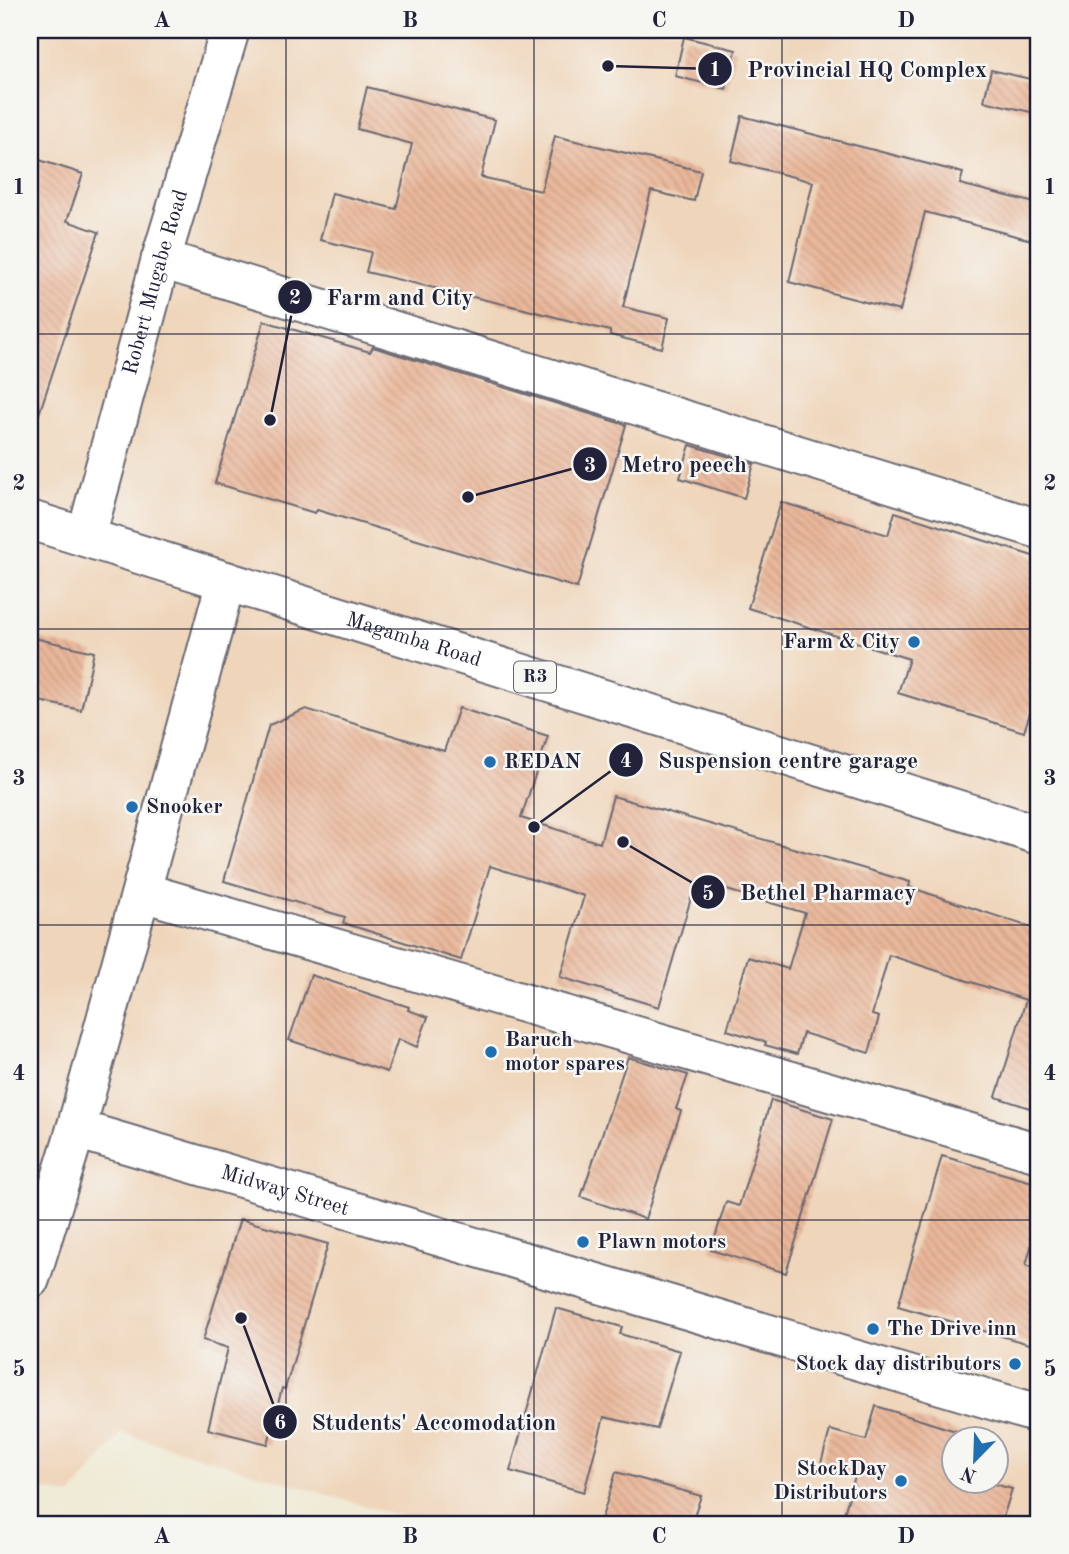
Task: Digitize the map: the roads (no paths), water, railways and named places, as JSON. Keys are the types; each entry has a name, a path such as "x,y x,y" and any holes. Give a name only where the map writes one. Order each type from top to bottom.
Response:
{"main road":[{"name":"Robert Mugabe Road","path":"86,537 161,259 230,30"},
{"path":"161,259 1039,529"},
{"name":"Magamba Road","path":"30,520 1039,835"},
{"path":"30,1279 76,1129 226,581"},
{"path":"142,892 1039,1153"},
{"name":"Midway Street","path":"76,1129 1039,1413"}],"place":[{"name":"Provincial HQ Complex","path":"608,66"},
{"name":"Farm and City","path":"270,420"},
{"name":"Metro peech","path":"468,497"},
{"name":"Farm & City","path":"914,642"},
{"name":"REDAN","path":"490,762"},
{"name":"Snooker","path":"132,807"},
{"name":"Suspension centre garage","path":"534,827"},
{"name":"Bethel Pharmacy","path":"623,842"},
{"name":"Baruch motor spares","path":"491,1052"},
{"name":"Plawn motors","path":"583,1242"},
{"name":"Students' Accomodation","path":"241,1318"},
{"name":"The Drive inn","path":"873,1329"},
{"name":"Stock day distributors","path":"1015,1364"},
{"name":"StockDay Distributors","path":"901,1481"}]}
